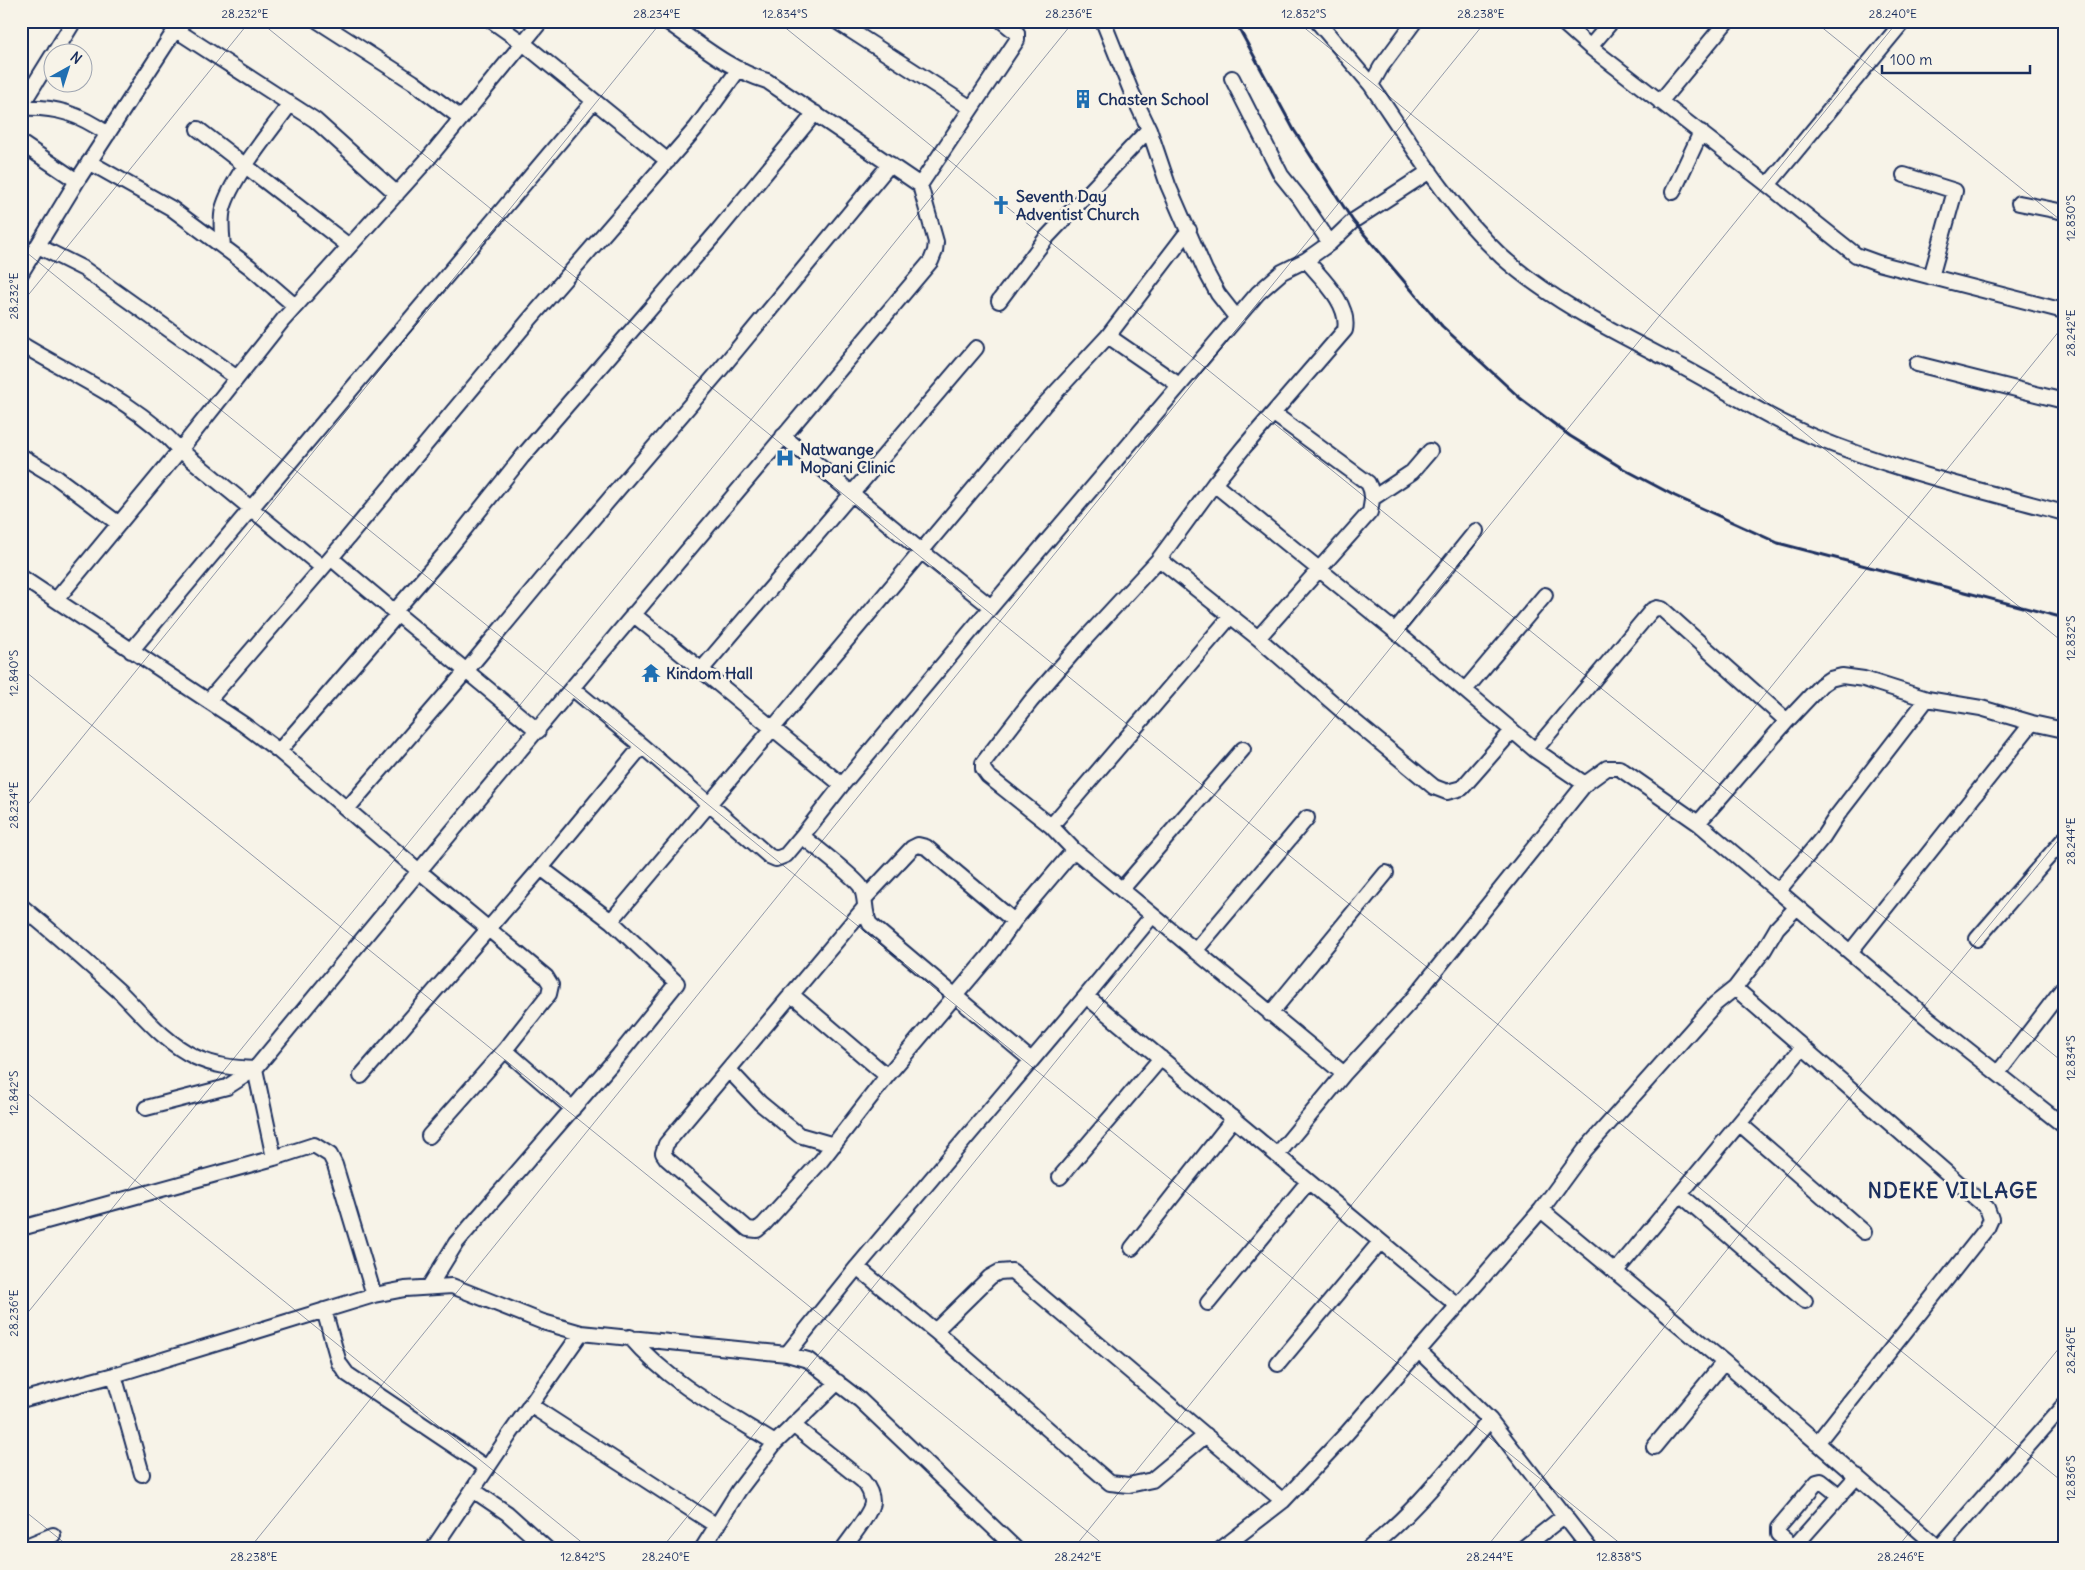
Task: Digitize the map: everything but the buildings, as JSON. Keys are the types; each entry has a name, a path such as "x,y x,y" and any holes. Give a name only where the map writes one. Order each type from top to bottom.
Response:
{"street":[{"path":"60,42 74,21"},
{"path":"318,21 413,82 461,118"},
{"path":"492,21 523,43 668,161"},
{"path":"56,600 180,450 295,306 398,194 541,21"},
{"path":"146,1108 227,1087 255,1069 538,731 633,614 930,261 936,251 936,242 920,185 767,81 739,69 666,21"},
{"path":"836,21 971,108"},
{"path":"920,185 1017,40 1017,33 1002,21"},
{"path":"1103,21 1131,91 1149,129 1168,185 1205,270 1218,294 1236,317"},
{"path":"1317,21 1371,85 1430,171 1474,228 1526,277 1553,295 1623,336 1812,436 1864,456 2064,513"},
{"path":"1371,85 1381,68 1416,21"},
{"path":"1561,21 1590,47 1856,255 1931,277 2064,311"},
{"path":"1590,47 1612,21"},
{"path":"1660,102 1726,21"},
{"path":"1768,185 1901,24"},
{"path":"21,273 89,162 178,26 314,120 398,194"},
{"path":"208,701 327,563 530,318 696,128 739,69"},
{"path":"21,107 42,72"},
{"path":"1232,78 1281,175 1301,200 1330,243"},
{"path":"131,650 594,101"},
{"path":"224,247 223,209 230,191 290,104"},
{"path":"21,107 44,107 60,110 88,121 108,134"},
{"path":"278,751 448,550 522,458 716,233 814,113"},
{"path":"198,129 350,246"},
{"path":"998,301 1047,237 1149,129"},
{"path":"1673,192 1701,132"},
{"path":"21,143 77,181"},
{"path":"89,162 171,208 250,266 295,306"},
{"path":"347,809 720,370 890,164"},
{"path":"572,688 769,856 776,859 786,855 991,607 1258,293 1282,272 1306,260 1330,243 1353,221 1430,171"},
{"path":"1904,175 1955,191 1931,277"},
{"path":"2019,203 2064,212"},
{"path":"611,921 1044,405 1108,336 1188,230"},
{"path":"38,246 91,273 237,378"},
{"path":"1306,260 1342,305 1347,321 1346,330 1214,484 1159,559 1037,694 984,763 983,770 1051,826 1074,850 1152,916 1344,1074"},
{"path":"1108,336 1179,385"},
{"path":"21,344 106,391 133,409 167,435 180,450 251,509 395,613 467,670 538,731"},
{"path":"702,669 976,348"},
{"path":"1916,364 2064,401"},
{"path":"1258,638 1370,512 1373,498 1372,490 1368,483 1274,414"},
{"path":"783,436 920,551 991,607"},
{"path":"1373,498 1412,472 1430,451"},
{"path":"21,456 56,477 119,524"},
{"path":"1214,484 1318,570 1395,630 1535,750 1585,784"},
{"path":"1395,630 1476,531"},
{"path":"1159,559 1258,638 1434,787 1448,792 1462,788 1512,731"},
{"path":"21,577 208,701 278,751 546,977 551,985 549,994 505,1050 429,1136"},
{"path":"1465,690 1545,595"},
{"path":"1535,750 1652,610 1657,608 1662,609 1786,721"},
{"path":"633,614 842,786"},
{"path":"1051,826 1230,617"},
{"path":"1698,823 1786,721 1822,684 1830,679 1842,676 1864,679 1927,699 1981,708 2064,730"},
{"path":"1778,892 1823,837 1836,817 1927,699"},
{"path":"1851,951 2032,723"},
{"path":"361,1076 487,928 541,868 642,746"},
{"path":"1122,889 1243,749"},
{"path":"1277,1155 1344,1074 1411,1001 1514,870 1585,784 1607,768 1619,768 1698,823 1930,1020 2064,1126"},
{"path":"1195,951 1306,818"},
{"path":"802,836 860,886 865,903 865,916 870,924 1031,1060"},
{"path":"1977,939 2064,839"},
{"path":"1014,921 926,847 918,846 912,848 666,1144 664,1153 667,1158 748,1229 756,1230 764,1224 834,1145 887,1076 955,997 993,951 1014,921 1074,850"},
{"path":"429,1287 456,1243 573,1109 677,983 611,921 541,868"},
{"path":"1270,1014 1386,873"},
{"path":"21,906 76,952 153,1027 176,1046 195,1057 230,1068 255,1069"},
{"path":"1221,1549 1283,1501 1346,1433 1541,1210 1585,1150 1715,1004 1735,988 1764,950 1777,928 1796,908"},
{"path":"787,1354 857,1267 1152,916"},
{"path":"1998,1073 2064,987"},
{"path":"1735,988 1987,1208 1991,1219 1988,1228 1817,1442"},
{"path":"791,994 887,1076"},
{"path":"1086,996 1458,1306"},
{"path":"1616,1272 1802,1048"},
{"path":"505,1050 573,1109"},
{"path":"1060,1177 1161,1058"},
{"path":"255,1069 274,1158"},
{"path":"729,1070 760,1103 793,1130 815,1141 834,1145"},
{"path":"1132,1248 1234,1118"},
{"path":"1740,1124 1864,1232"},
{"path":"21,1228 274,1158 314,1145 330,1155 335,1165 374,1296"},
{"path":"1208,1304 1308,1182"},
{"path":"1681,1195 1805,1301"},
{"path":"1541,1210 1724,1362 1939,1548 2064,1405"},
{"path":"1278,1364 1380,1242"},
{"path":"857,1267 935,1331 1110,1483 1129,1485 1152,1480 1206,1434"},
{"path":"935,1331 990,1276 999,1272 1012,1271 1283,1501"},
{"path":"21,1400 114,1375 374,1296 429,1287 452,1286 543,1322 581,1333 787,1354 808,1360 860,1400 1016,1549"},
{"path":"324,1310 340,1363 347,1374 487,1468"},
{"path":"434,1549 487,1468 581,1333"},
{"path":"630,1338 644,1354 697,1395 775,1443"},
{"path":"1419,1351 1490,1420 1590,1549"},
{"path":"1654,1447 1724,1362"},
{"path":"114,1375 142,1474"},
{"path":"702,1549 739,1490 775,1443 838,1382"},
{"path":"530,1405 716,1526"},
{"path":"1368,1549 1423,1498 1490,1420"},
{"path":"793,1425 863,1481 870,1490 872,1504 860,1526 842,1549"},
{"path":"1840,1496 1821,1481 1817,1482 1778,1528 1778,1534 1795,1548 1840,1496 1857,1476"},
{"path":"473,1490 507,1513 547,1549"},
{"path":"1522,1549 1565,1515"},
{"path":"21,1548 53,1535"}],"railway":[{"path":"1235,21 1294,130 1353,221 1442,326 1520,398 1570,436 1622,468 1675,496 1778,543 2064,618"}],"place":[{"name":"Chasten School","path":"1083,99"},
{"name":"Seventh Day Adventist Church","path":"1001,205"},
{"name":"Natwange Mopani Clinic","path":"785,458"},
{"name":"Kindom Hall","path":"651,673"}],"district":[{"name":"NDEKE VILLAGE","path":"1953,1190"}]}
